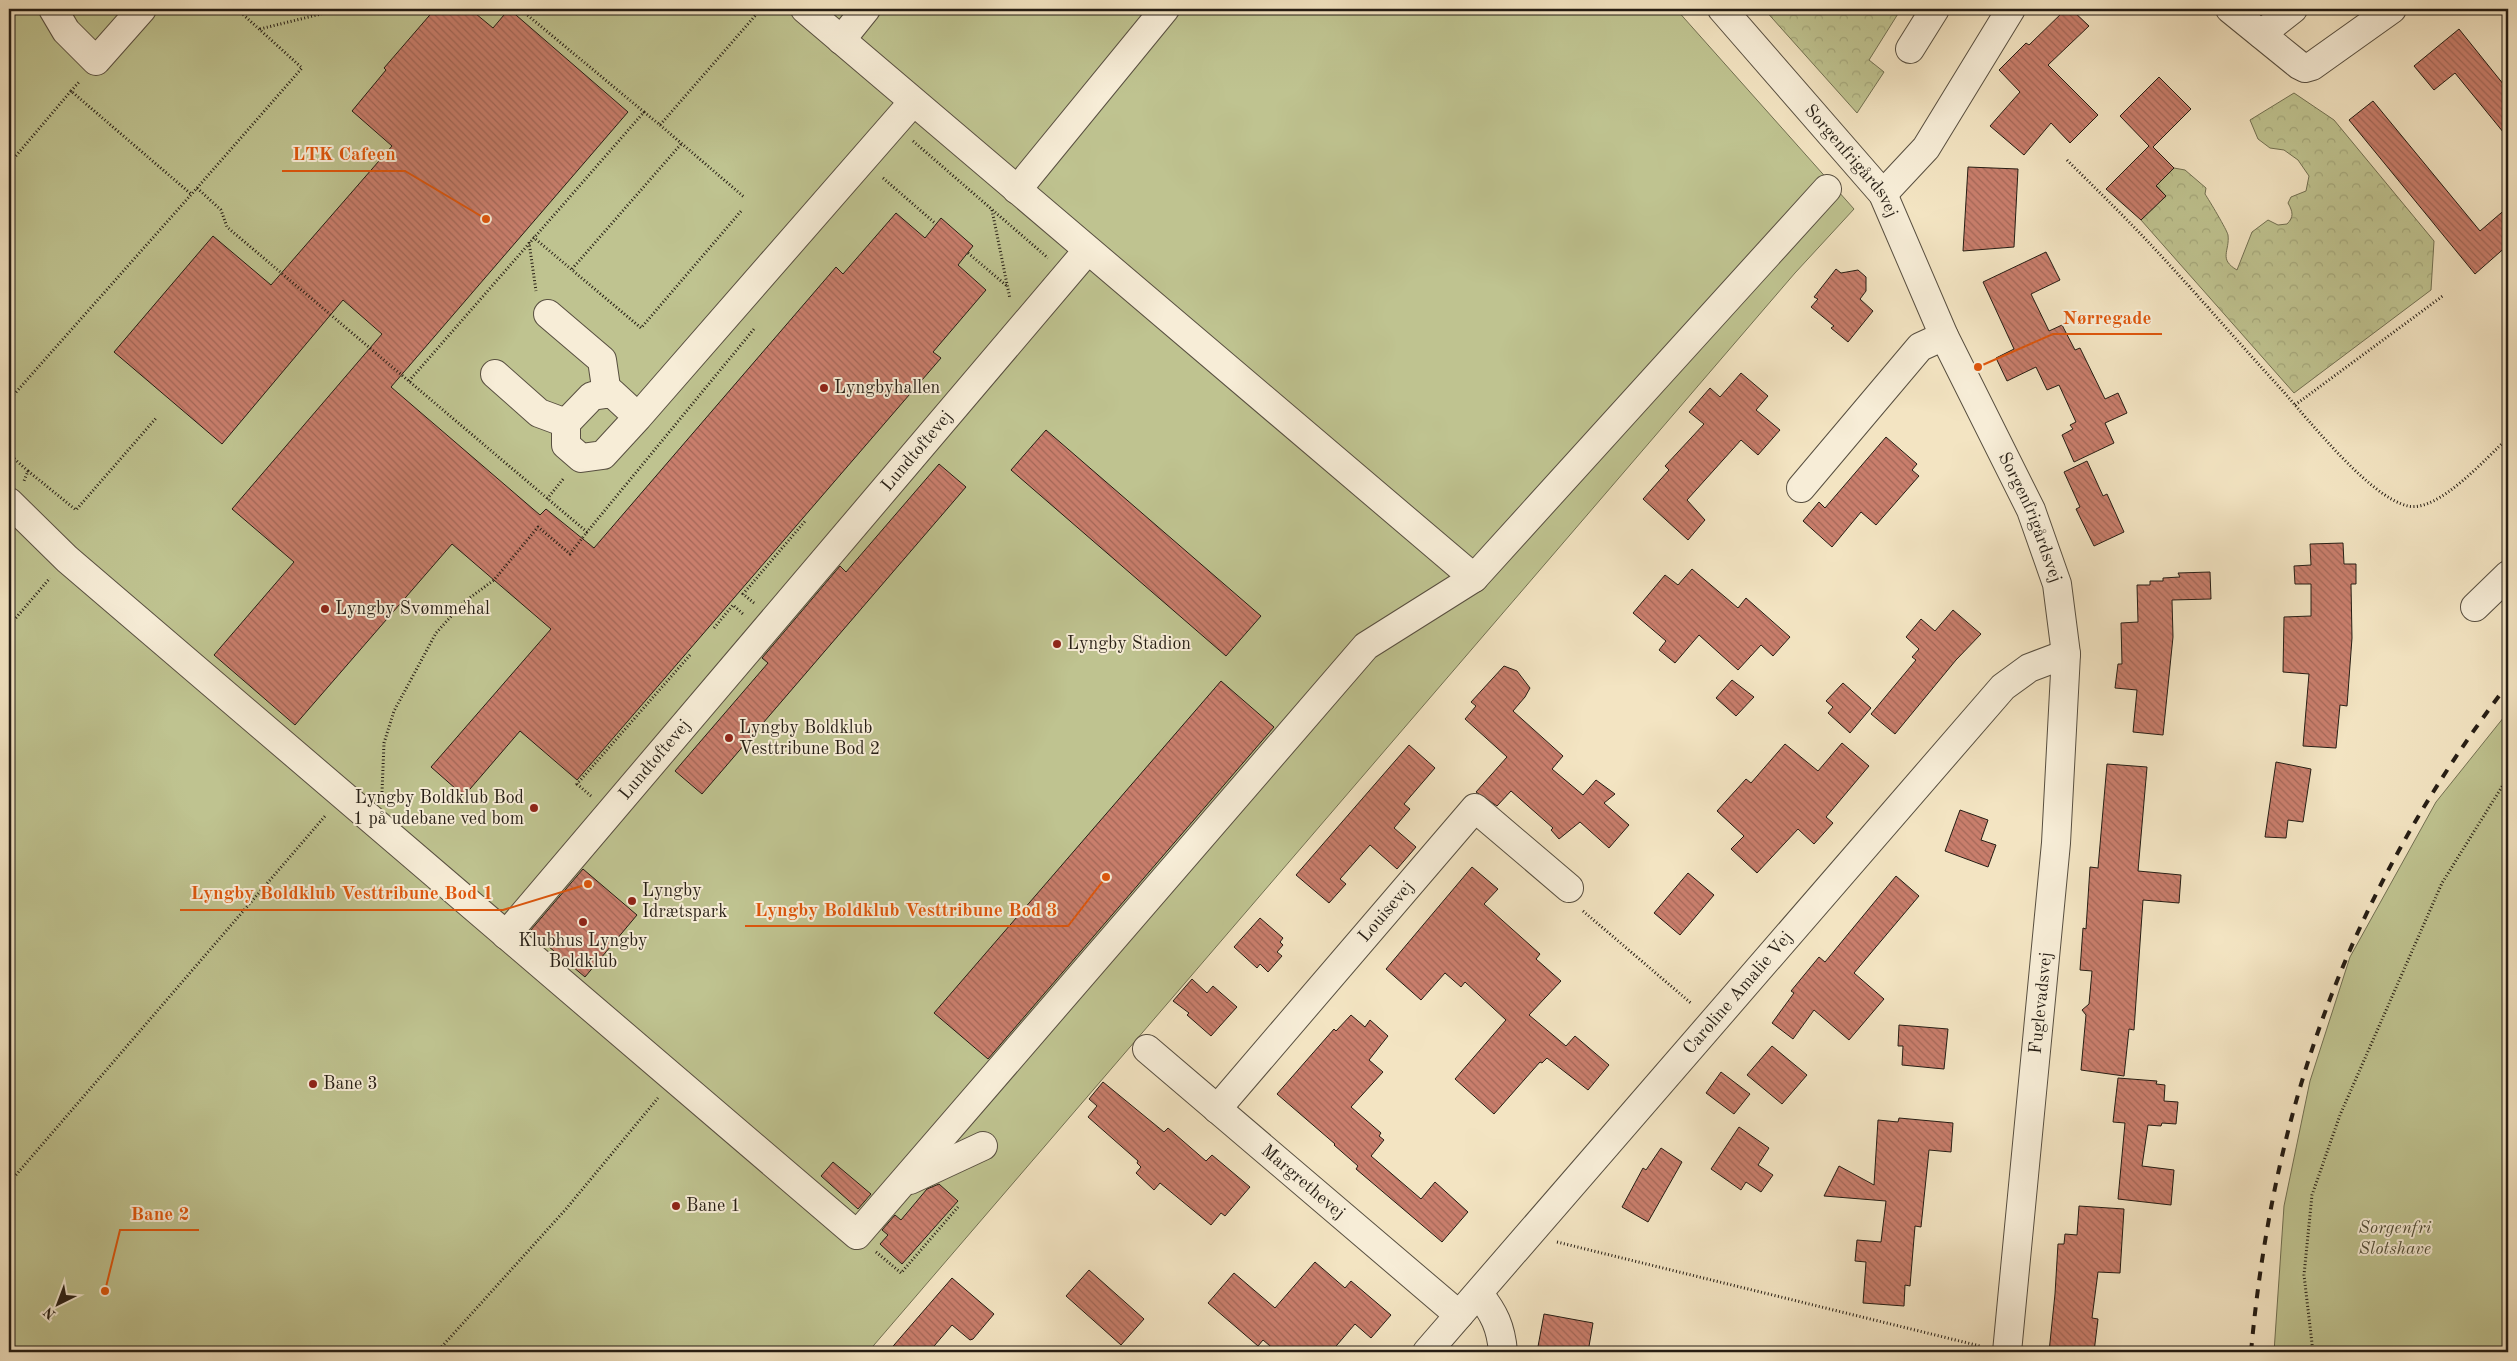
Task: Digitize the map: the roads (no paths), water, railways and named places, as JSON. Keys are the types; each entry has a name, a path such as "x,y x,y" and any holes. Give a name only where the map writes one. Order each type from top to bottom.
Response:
{"street":[{"path":"53,9 66,31 96,61 142,9"},
{"path":"805,9 1087,251 1474,578"},
{"path":"841,40 866,9"},
{"name":"Sorgenfrigårdsvej","path":"1722,9 1883,194 1944,336 2031,510 2057,584 2066,654"},
{"path":"1910,49 1936,9"},
{"path":"1883,194 1926,148 2012,9"},
{"path":"2230,9 2299,66 2306,68 2312,66 2392,9"},
{"path":"2261,34 2293,9"},
{"path":"1017,190 1161,10"},
{"path":"638,417 612,394 592,396 566,423 566,445 581,458 603,455 638,417 913,102"},
{"path":"9,502 67,559 857,1235 1366,646 1474,578 1827,190"},
{"name":"Lundtoftevej","path":"506,935 1087,251"},
{"path":"548,314 602,360 607,394"},
{"path":"1801,488 1920,347 1944,336"},
{"path":"495,374 539,413 566,423"},
{"path":"2475,607 2508,575"},
{"name":"Caroline Amalie Vej","path":"1427,1352 2003,687 2029,668 2066,654"},
{"name":"Fuglevadsvej","path":"1996,1350 2056,843 2066,654"},
{"name":"Louisevej","path":"1217,1109 1475,808 1569,888"},
{"name":"Margrethevej","path":"1147,1048 1459,1315"},
{"path":"900,1185 983,1146"},
{"path":"1478,1294 1494,1314 1502,1339 1503,1352"}],"railway":[{"path":"2251,1352 2262,1259 2279,1169 2302,1083 2330,999 2365,918 2406,838 2453,761 2508,684"}],"place":[{"name":"LTK Cafeen","path":"486,219"},
{"name":"Nørregade","path":"1978,367"},
{"name":"Lyngbyhallen","path":"824,388"},
{"name":"Lyngby Svømmehal","path":"325,609"},
{"name":"Lyngby Stadion","path":"1057,644"},
{"name":"Lyngby Boldklub Vesttribune Bod 2","path":"729,738"},
{"name":"Lyngby Boldklub Bod 1 på udebane ved bom","path":"534,808"},
{"name":"Lyngby Boldklub Vesttribune Bod 3","path":"1106,877"},
{"name":"Lyngby Boldklub Vesttribune Bod 1","path":"588,884"},
{"name":"Lyngby Idrætspark","path":"632,901"},
{"name":"Klubhus Lyngby Boldklub","path":"583,922"},
{"name":"Bane 3","path":"313,1084"},
{"name":"Bane 1","path":"676,1206"},
{"name":"Bane 2","path":"105,1291"}],"park label":[{"name":"Sorgenfri Slotshave","path":"2395,1238"}]}
